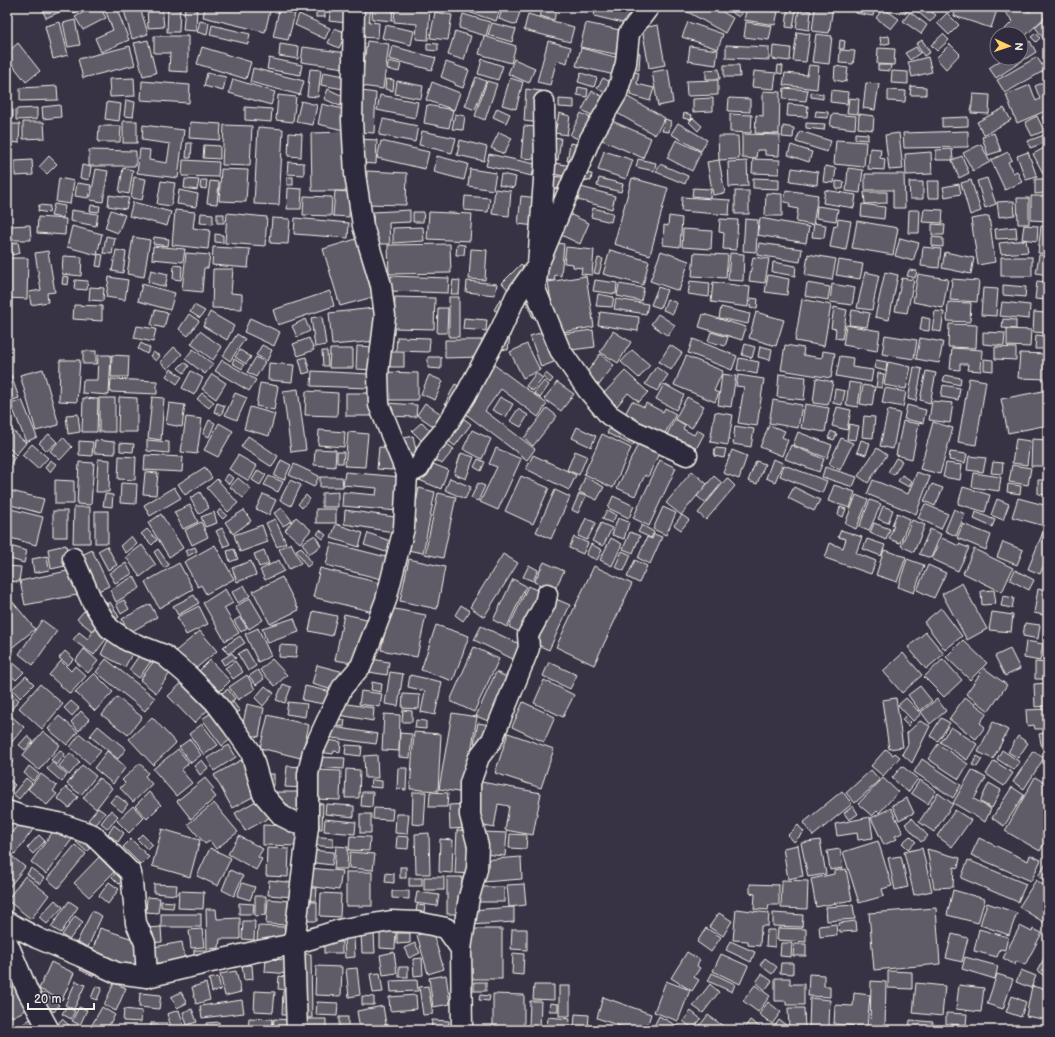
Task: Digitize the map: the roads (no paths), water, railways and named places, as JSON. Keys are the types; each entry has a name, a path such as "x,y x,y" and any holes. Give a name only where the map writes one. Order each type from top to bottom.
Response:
{"street":[{"path":"297,1030 294,944 308,826 308,774 313,751 342,688 361,666 386,600 404,528 406,474 379,405 378,373 385,316 381,285 363,226 354,174 352,120 354,7"},
{"path":"406,474 419,468 429,448 442,433 465,396 494,342 516,296 538,265 590,139 617,93 626,63 629,33 649,7"},
{"path":"544,102 545,165 535,290 560,350 587,389 609,415 632,430 687,455"},
{"path":"73,558 92,602 109,628 128,641 164,655 190,677 215,702 251,752 263,794 282,816 296,823 308,826"},
{"path":"462,1030 461,950 469,897 477,869 478,846 470,815 470,783 479,757 492,740 510,696 529,648 528,635 545,604 547,594"},
{"path":"7,811 22,816 59,823 93,835 131,873 136,923 145,944 147,976"},
{"path":"7,922 37,938 117,973 147,976 294,944 343,929 391,921 417,922 446,928 461,950"},
{"path":"7,942 28,992 49,1030"}]}
